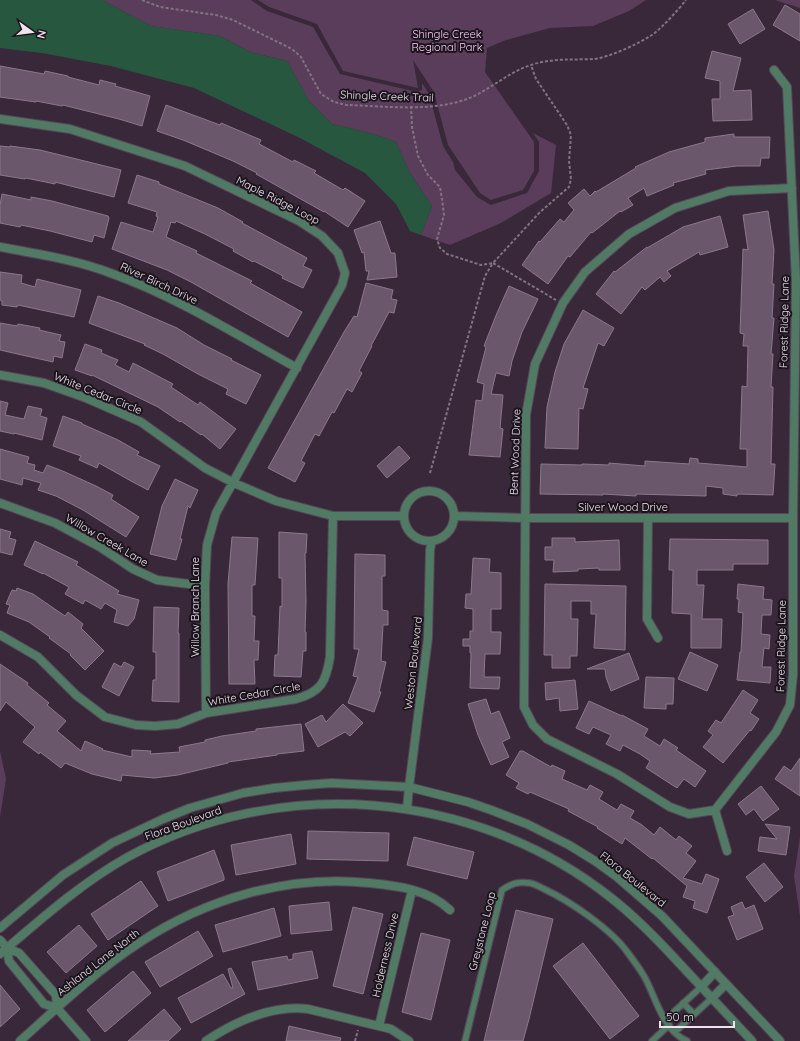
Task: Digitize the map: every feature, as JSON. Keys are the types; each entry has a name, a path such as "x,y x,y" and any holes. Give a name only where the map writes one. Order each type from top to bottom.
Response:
{"street":[{"name":"Forest Ridge Lane","path":"715,810 776,732 790,705 793,675 796,281 787,87 774,70"},
{"name":"Maple Ridge Loop","path":"0,119 70,129 185,166 299,221 322,236 338,253 345,273 342,285 234,483"},
{"name":"Bent Wood Drive","path":"525,518 526,415 535,364 563,302 586,272 629,234 675,208 729,191 792,188"},
{"name":"River Birch Drive","path":"0,247 65,260 112,273 150,289 297,368"},
{"name":"White Cedar Circle","path":"0,375 44,383 86,398 141,422 205,468 234,483 276,501 333,516 404,516"},
{"name":"Willow Branch Lane","path":"206,713 205,586 207,545 216,513 234,483"},
{"path":"430,491 444,495 452,505 454,516 452,526 445,535 440,539 432,541 419,539 412,535 407,528 404,516 407,503 412,498 418,493 430,491"},
{"name":"Willow Creek Lane","path":"0,503 55,523 100,547 133,570 157,580 205,586"},
{"name":"White Cedar Circle","path":"0,635 38,657 76,695 105,717 136,725 155,726 178,724 206,713 309,696 320,686 327,674 330,657 333,516"},
{"name":"Silver Wood Drive","path":"454,516 525,518 793,518"},
{"path":"525,518 524,707 533,725 547,739 617,774 670,807 689,814 715,810 727,851"},
{"path":"648,518 647,619 658,638"},
{"name":"Weston Boulevard","path":"409,787 428,638 430,550 432,541"},
{"name":"Flora Boulevard","path":"0,928 63,875 112,844 163,819 190,808 243,794 274,788 305,785 332,783 409,787 491,810 527,824 569,846 617,877 662,916 780,1041"},
{"path":"407,809 409,787"},
{"name":"Flora Boulevard","path":"0,954 64,900 106,871 150,846 196,827 274,808 305,805 380,805 444,816 490,830 558,862 610,896 634,917 752,1041"},
{"name":"Ashland Lane North","path":"20,1041 117,958 161,929 216,903 266,889 312,883 362,882 412,890 435,898 450,910"},
{"name":"Holderness Drive","path":"379,1026 412,890"},
{"path":"0,940 7,948 19,953 56,995 57,1008"},
{"path":"7,948 9,961 44,1004 57,1008 86,1041"},
{"path":"24,979 34,970"},
{"path":"701,987 715,972"},
{"path":"712,998 726,984"},
{"path":"206,1041 236,1024 259,1014 285,1008 308,1009 379,1026 398,1033 409,1041"}],"lane":[{"name":"Greystone Loop","path":"466,1041 502,890 512,883 531,883 560,897 606,930 627,952 644,977 657,1006 667,1022 680,1038 686,1041"},
{"path":"652,1041 683,1003 701,987"},
{"path":"675,1032 712,998"},
{"path":"683,1003 694,1014"}],"path":[{"name":"Shingle Creek Trail","path":"142,0 160,7 216,14 233,20 292,49 301,58 321,94 334,102 346,104 411,106 446,104 472,96 513,73 531,65 560,60 595,59 617,53 653,34 686,0"},
{"path":"430,473 485,276 493,263 540,212 569,187 571,179 569,161 571,135 567,125 536,79 531,65"},
{"path":"411,106 412,127 418,156 428,175 440,187 444,215 437,239 440,248 447,254 481,265 493,263 552,298 563,302"}],"green space":[{"path":"102,0 251,0 267,11 313,27 340,74 417,92 422,90 422,83 429,94 443,146 453,162 455,170 477,197 491,205 527,193 539,171 539,142 533,133 556,145 551,193 501,223 450,245 421,235 432,206 410,173 396,142 370,133 332,124 309,101 287,61 250,52 220,36 151,26"},
{"name":"Shingle Creek Regional Park","path":"258,0 646,0 629,11 593,26 550,28 506,40 487,48 485,72 534,142 534,171 523,190 491,200 480,193 448,145 434,92 413,60 418,88 343,71 317,24 269,7"},
{"path":"775,0 800,0 800,8"},
{"path":"0,751 6,779 0,817"},
{"path":"800,837 800,916 794,876"}],"shaded area":[{"path":"0,0 102,0 151,26 220,36 250,52 287,61 309,101 332,124 370,133 396,142 410,173 432,206 421,235 410,231 396,204 365,173 300,138 194,88 111,66 42,53 0,48"}],"building":[{"path":"785,5 800,14 800,41 773,25"},
{"path":"753,9 765,29 740,44 728,24"},
{"path":"712,51 741,58 733,91 751,90 752,120 713,121 712,99 720,99 720,81 705,78"},
{"path":"0,66 44,74 45,71 99,85 100,80 150,96 142,126 63,105 0,97"},
{"path":"166,105 220,125 221,123 261,140 259,144 293,162 294,160 316,171 314,173 343,190 345,188 365,201 348,227 324,211 256,174 257,173 183,140 157,131"},
{"path":"734,134 734,137 770,137 769,158 761,158 760,166 737,166 705,170 706,174 673,183 674,185 647,196 644,188 628,198 633,205 621,212 620,211 592,233 591,232 570,257 568,256 548,284 522,265 539,241 540,242 560,219 564,222 574,210 568,203 584,189 590,196 595,191 596,192 636,168 635,167 669,152 705,142 705,138"},
{"path":"0,146 40,150 121,170 114,197 55,182 55,184 26,178 0,175"},
{"path":"137,175 159,182 159,184 218,208 243,222 242,223 307,258 303,266 312,270 303,288 282,278 283,276 233,251 234,249 176,221 175,223 171,222 166,237 197,251 196,253 252,281 250,283 302,312 288,337 167,270 112,249 121,222 153,232 158,217 156,216 157,212 128,203"},
{"path":"2,194 31,200 31,197 52,201 108,216 109,218 104,238 94,235 92,242 21,225 20,227 0,223 0,205"},
{"path":"768,211 774,250 772,318 774,318 771,354 773,354 771,387 773,387 771,464 775,464 773,495 737,494 737,496 723,494 723,488 706,486 706,496 540,494 541,464 609,465 609,463 645,466 645,461 689,464 690,458 698,459 698,463 747,467 747,449 740,449 742,386 747,387 748,346 743,346 744,334 740,333 743,249 748,250 743,215"},
{"path":"720,216 728,247 700,255 699,252 667,271 671,276 664,282 660,277 645,290 642,287 621,314 596,294 614,271 615,272 647,247 683,227"},
{"path":"380,221 391,253 395,253 397,277 367,280 369,271 366,271 364,252 362,253 354,230"},
{"path":"0,272 22,275 21,283 35,287 37,279 81,290 74,317 18,305 17,307 2,305 2,301 0,300"},
{"path":"366,283 393,290 391,299 397,300 394,313 389,312 359,371 362,373 352,392 347,389 319,436 315,434 301,461 305,463 295,482 268,468 344,332 354,316 357,317"},
{"path":"509,286 538,299 522,332 512,361 509,376 496,373 491,394 503,395 500,428 503,429 500,457 469,455 476,400 482,401 484,384 477,382 486,347 484,346"},
{"path":"98,296 119,303 177,328 204,345 261,375 246,404 226,394 228,389 144,345 145,344 89,323"},
{"path":"583,310 614,328 604,346 598,343 583,388 588,389 583,409 579,408 578,449 545,448 547,407 555,372 564,344"},
{"path":"0,323 17,326 18,324 40,328 39,330 61,335 59,341 65,342 62,358 54,356 53,362 0,350"},
{"path":"85,344 102,350 101,353 118,360 115,365 129,372 133,363 173,384 171,387 198,405 200,402 236,429 220,449 202,434 201,435 158,407 92,375 75,370"},
{"path":"0,401 8,403 5,415 24,419 28,406 42,409 40,416 47,418 42,440 0,431"},
{"path":"63,416 118,440 139,452 137,455 160,466 148,490 99,463 97,468 79,460 81,456 53,446"},
{"path":"399,446 410,458 387,478 377,466"},
{"path":"0,449 29,457 27,463 35,465 34,470 43,473 47,465 96,486 113,495 111,499 139,517 126,537 83,510 56,496 38,490 41,483 23,478 22,485 0,479"},
{"path":"175,479 198,490 190,508 188,506 180,539 182,539 176,560 150,554 162,506"},
{"path":"0,529 11,532 9,538 16,540 12,555 0,552"},
{"path":"279,532 307,534 305,553 306,651 303,651 301,677 274,676 275,655 278,655 280,606 282,607 282,578 279,578"},
{"path":"232,537 258,538 255,585 252,585 252,616 255,616 254,641 259,641 258,660 254,660 255,684 229,684 228,584"},
{"path":"552,538 575,538 575,542 619,540 620,570 599,570 599,568 553,572 554,560 545,560 545,547 552,547"},
{"path":"670,539 768,540 768,564 733,564 733,570 697,570 697,585 704,585 702,619 722,619 721,648 691,648 691,614 672,613 673,570 669,570"},
{"path":"35,541 78,562 76,565 119,591 117,594 139,600 134,619 128,626 114,622 117,610 105,603 101,609 85,600 83,604 65,594 69,587 24,565"},
{"path":"355,554 385,555 385,576 382,576 382,610 388,611 388,625 383,625 381,661 386,662 379,692 381,692 374,712 348,703 358,677 353,676 359,649 354,649"},
{"path":"473,558 490,559 489,572 501,573 501,609 491,609 491,632 501,632 500,654 485,654 484,677 500,677 499,689 470,688 470,646 463,646 463,639 470,639 470,631 473,631 473,609 465,608 466,594 471,594"},
{"path":"545,584 626,586 625,650 594,648 596,614 591,614 591,601 571,601 571,619 578,619 577,656 570,656 570,668 552,668 552,655 544,655"},
{"path":"738,584 764,587 763,599 772,600 771,615 762,615 761,634 770,635 769,649 764,648 762,667 771,667 770,683 737,680 741,652 743,613 738,612"},
{"path":"17,588 33,594 65,616 68,612 83,624 81,628 104,651 85,670 70,655 71,654 49,638 50,637 29,622 7,613 10,605 6,604 12,590 16,591"},
{"path":"154,607 179,608 179,702 152,701 153,680 156,680 156,652 153,652"},
{"path":"690,652 718,665 707,691 678,679"},
{"path":"629,653 639,679 611,691 605,669 587,669"},
{"path":"124,662 134,667 119,696 102,687 114,663 121,667"},
{"path":"0,664 28,683 27,685 49,703 47,705 66,721 57,731 81,751 85,741 103,749 102,750 132,757 132,750 151,751 150,754 180,752 179,747 205,742 205,740 222,736 256,731 256,729 301,724 304,751 228,762 178,775 154,778 122,775 121,781 92,774 65,763 61,768 40,752 39,754 23,742 35,727 6,702 0,711"},
{"path":"646,677 674,678 673,704 666,704 666,709 644,708"},
{"path":"575,680 578,709 560,711 559,698 546,700 545,683"},
{"path":"743,690 758,700 750,713 759,719 751,731 750,730 723,763 703,747 713,735 708,731 716,720 721,723"},
{"path":"486,699 491,714 499,711 510,738 502,742 509,757 491,765 478,735 468,704"},
{"path":"589,701 622,715 648,729 644,736 660,746 664,739 678,748 676,750 706,771 695,787 684,779 677,788 646,768 650,761 640,754 623,745 620,751 606,744 611,735 593,727 589,734 576,728"},
{"path":"343,704 363,723 350,736 345,732 318,747 305,724 322,715 326,722"},
{"path":"520,751 523,751 551,767 552,765 565,771 562,779 587,790 590,785 603,792 599,799 617,810 621,804 634,811 630,818 642,825 654,835 660,827 676,840 679,836 692,846 686,853 696,861 683,878 702,884 706,874 719,879 707,913 693,908 695,901 683,897 687,886 653,858 652,859 625,838 622,844 597,828 598,827 568,811 569,809 530,792 528,794 516,788 519,783 506,775"},
{"path":"800,758 800,796 775,779 784,766 791,771"},
{"path":"761,786 779,809 763,821 754,809 746,815 738,804"},
{"path":"765,824 790,827 786,855 758,851 760,837 777,839"},
{"path":"308,831 389,833 388,861 307,859"},
{"path":"291,834 296,864 236,875 231,845"},
{"path":"414,837 474,852 467,879 407,865"},
{"path":"214,850 224,880 168,901 157,872"},
{"path":"764,863 783,887 765,902 746,877"},
{"path":"141,881 158,906 108,940 91,914"},
{"path":"329,902 332,930 291,934 289,906"},
{"path":"742,902 745,909 754,905 763,929 737,940 728,917 734,915 731,907"},
{"path":"353,907 383,914 363,994 333,986"},
{"path":"274,908 281,936 223,952 215,925"},
{"path":"516,910 553,919 529,1019 523,1041 484,1041"},
{"path":"79,925 97,946 66,973 47,952"},
{"path":"198,931 213,956 160,987 145,962"},
{"path":"421,933 450,940 431,1020 402,1012"},
{"path":"583,943 639,1016 610,1039 553,966"},
{"path":"312,951 318,978 258,990 252,962 287,956 288,960 293,959 293,954"},
{"path":"231,968 245,994 191,1023 178,998 223,974 231,988 233,988 228,969"},
{"path":"133,971 151,993 105,1032 87,1010"},
{"path":"0,985 20,1009 0,1027"},
{"path":"164,1009 181,1029 168,1041 128,1041"},
{"path":"289,1026 341,1038 340,1041 286,1041"}]}
